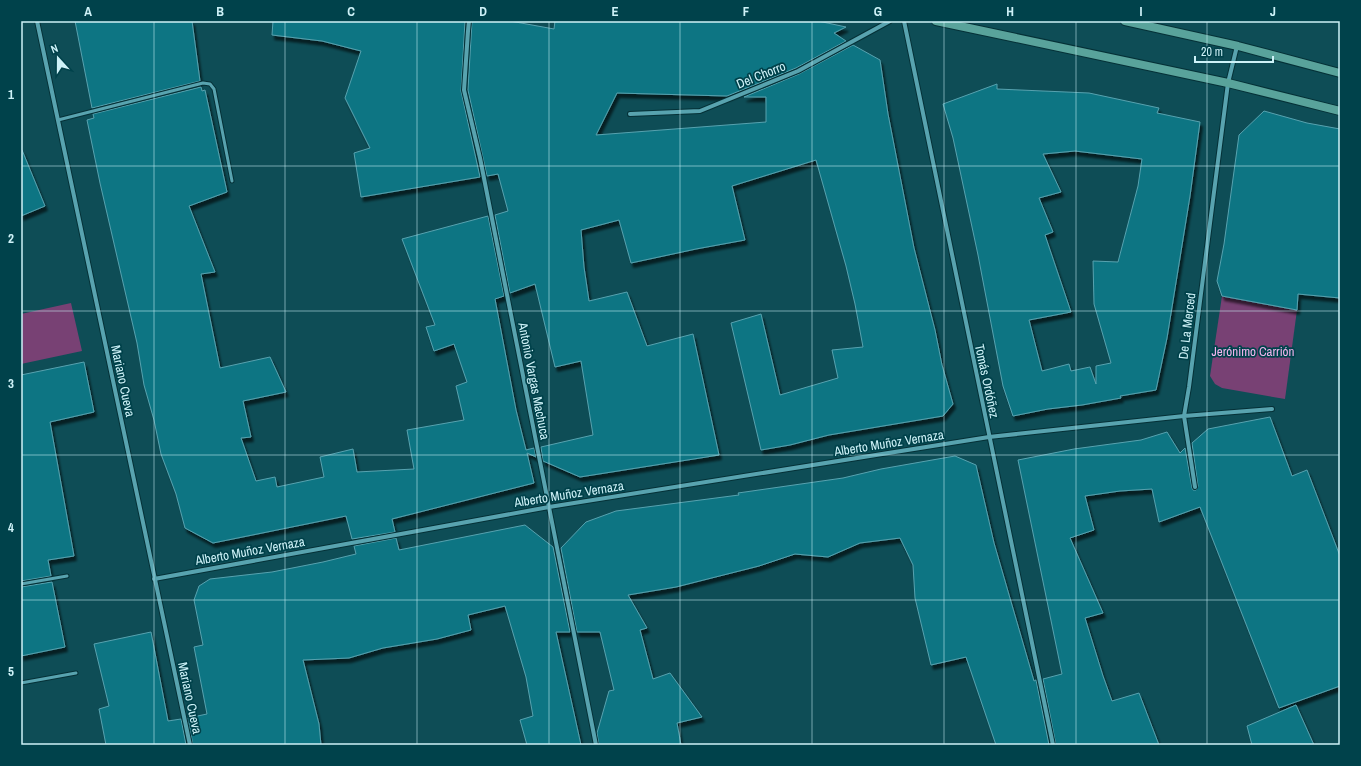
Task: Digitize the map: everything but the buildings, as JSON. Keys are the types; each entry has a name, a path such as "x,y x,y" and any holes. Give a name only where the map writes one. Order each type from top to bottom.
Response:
{"main road":[{"path":"936,21 1228,83 1340,111"},
{"path":"1125,21 1238,46 1340,73"}],"street":[{"name":"Mariano Cueva","path":"37,21 190,745"},
{"name":"Antonio Vargas Machuca","path":"469,21 464,90 480,158 596,745"},
{"name":"Del Chorro","path":"630,114 700,110 798,71 890,21"},
{"name":"Tomás Ordóñez","path":"904,21 1053,745"},
{"name":"De La Merced","path":"1195,487 1184,416 1228,83 1238,46"},
{"path":"989,437 1184,416 1272,409"},
{"name":"Alberto Muñoz Vernaza","path":"154,579 549,507 989,437"}],"lane":[{"path":"58,120 202,83 210,84 214,90 232,181"},
{"path":"21,584 68,576"},
{"path":"21,683 76,673"}],"green space":[{"name":"Jerónimo Carrión","path":"1222,296 1297,310 1285,399 1222,388 1215,384 1210,376"},
{"path":"71,303 82,351 21,364 21,314"}]}
